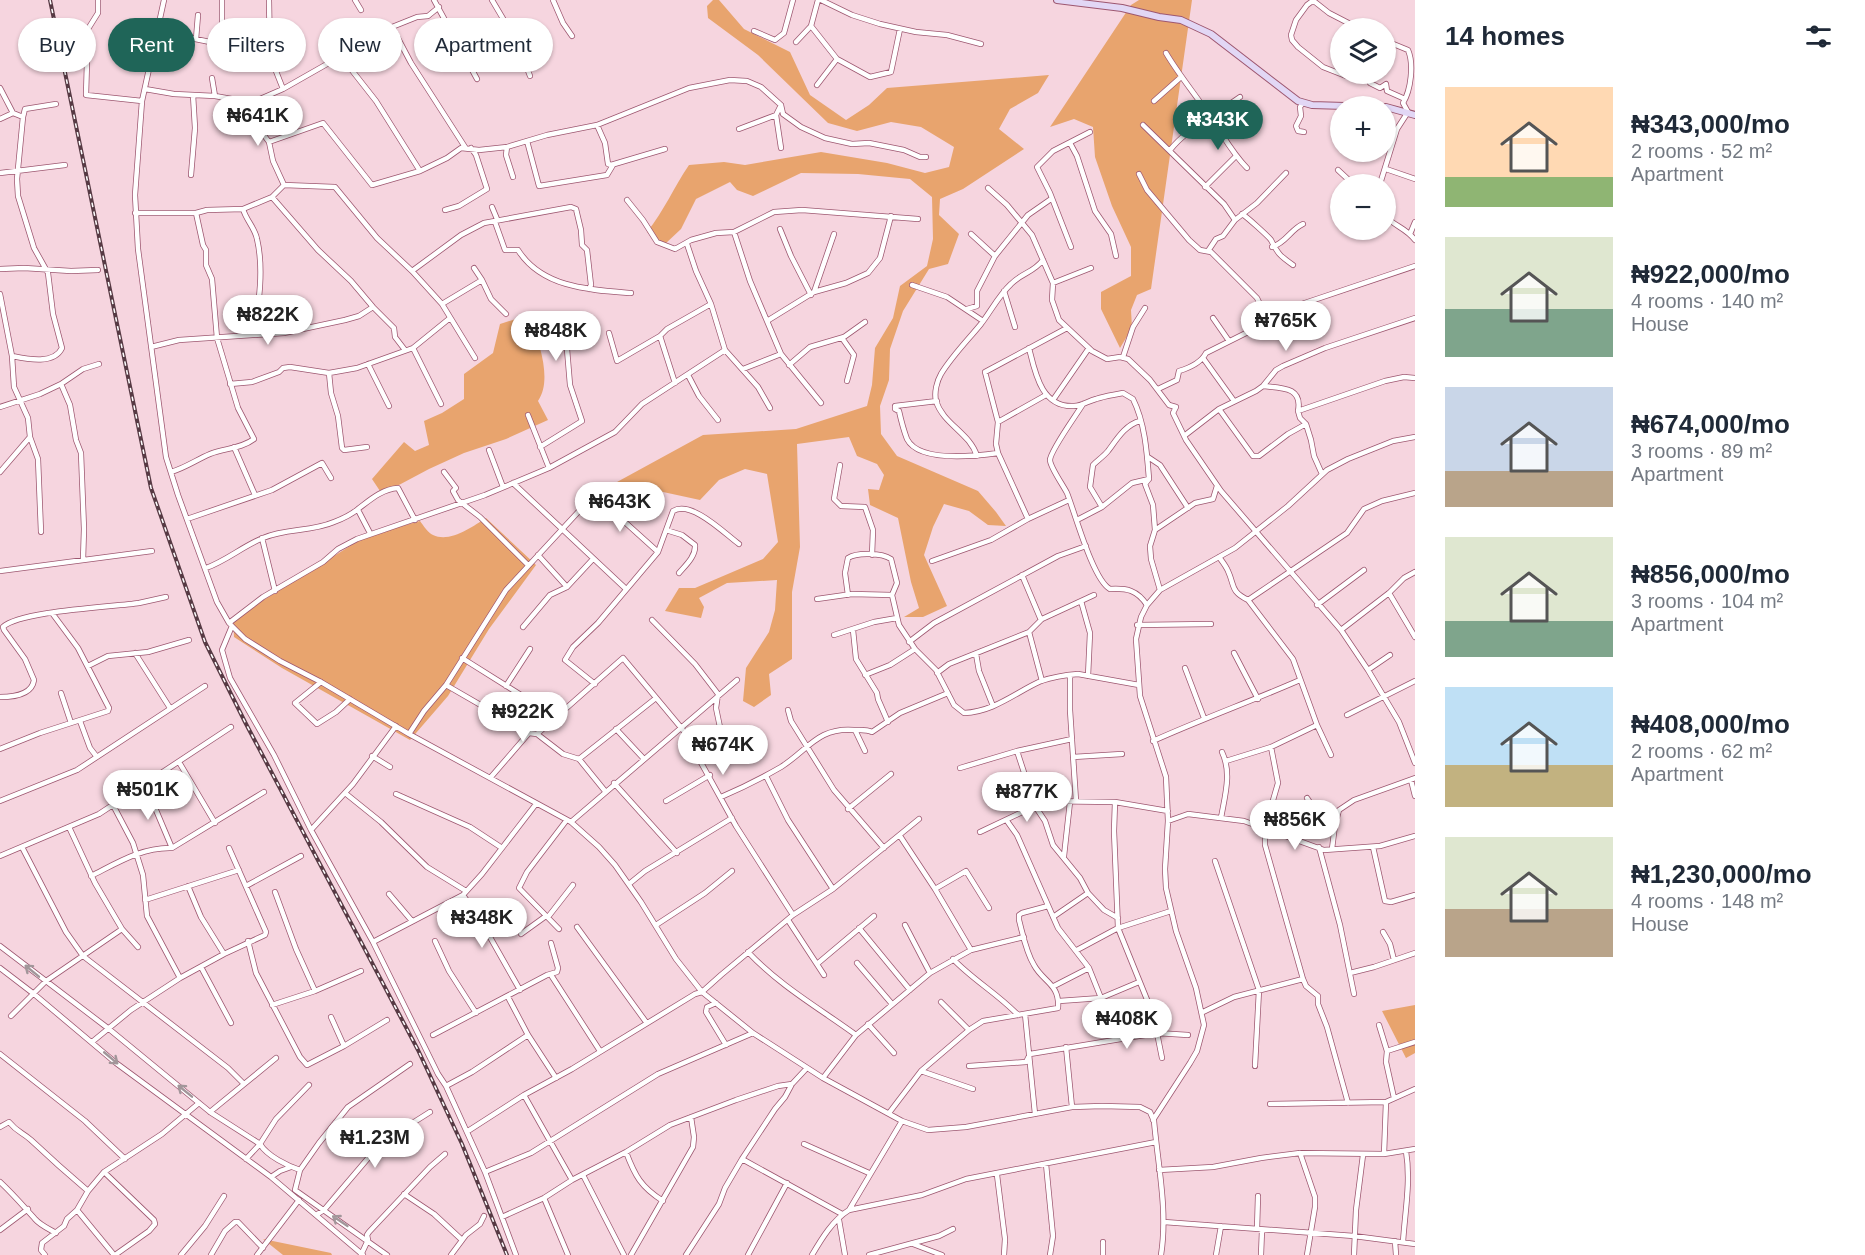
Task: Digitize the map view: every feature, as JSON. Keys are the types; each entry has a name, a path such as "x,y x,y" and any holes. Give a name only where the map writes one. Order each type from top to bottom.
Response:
{"main road":[{"path":"1057,0 1122,8 1181,20 1201,28 1303,103 1330,106"},
{"path":"1396,110 1415,115"}],"street":[{"path":"98,0 98,13 88,29 86,95 142,101"},
{"path":"160,18 164,0"},
{"path":"198,15 196,39 222,42 222,0"},
{"path":"269,0 270,56 283,89"},
{"path":"355,0 361,10"},
{"path":"434,0 477,79"},
{"path":"492,0 518,44 530,76"},
{"path":"553,0 572,36"},
{"path":"754,31 775,40 784,33 793,0"},
{"path":"796,42 811,26 820,0 852,15 900,29 947,35 981,44"},
{"path":"1120,0 1122,8"},
{"path":"1330,70 1323,67 1298,47 1291,35 1296,20 1311,2 1315,2 1339,18"},
{"path":"402,23 417,17 428,16 439,7"},
{"path":"811,26 837,59 870,77 891,72 900,29"},
{"path":"1384,174 1397,129 1408,112 1403,103 1412,57 1408,50 1396,45"},
{"path":"402,46 465,147"},
{"path":"1166,53 1211,117 1235,157 1247,168"},
{"path":"817,85 837,59"},
{"path":"145,89 174,94 215,96 248,102 283,89 318,68"},
{"path":"148,72 142,101 135,213 164,442 171,472 217,602 231,624 245,639 280,661 569,821 604,852 629,884 681,966 702,992 753,1033 806,1069 902,1121 921,1128 936,1130 966,1127 1072,1107 1134,1106 1150,1112 1154,1121 1164,1222 1161,1255"},
{"path":"353,72 376,101 420,171"},
{"path":"1154,101 1181,77"},
{"path":"212,78 215,96"},
{"path":"269,142 323,123 372,185 420,171 465,147 479,150 507,147 597,125 689,88 735,79 755,84 781,105 783,114 801,127 825,138 852,144 869,143 926,157"},
{"path":"1372,84 1380,88 1386,84 1387,91 1405,99"},
{"path":"0,88 13,113 23,117"},
{"path":"191,175 195,128 193,94"},
{"path":"1170,150 1184,135 1195,128 1205,126 1211,117 1240,97"},
{"path":"248,102 260,130 269,142 273,161 284,185"},
{"path":"1303,103 1300,107 1301,116 1296,126 1298,131 1304,132"},
{"path":"12,356 48,358 61,351 47,269 34,248 20,205 18,171 25,109 56,105"},
{"path":"781,105 776,115 781,148"},
{"path":"0,119 13,113"},
{"path":"739,129 776,115"},
{"path":"597,125 604,143 608,164 614,165 665,149"},
{"path":"1143,125 1224,204 1235,220"},
{"path":"1071,247 1037,168 1053,151 1089,132"},
{"path":"526,141 539,186 607,175 614,165"},
{"path":"1070,142 1077,156 1095,211 1111,234 1116,256"},
{"path":"507,147 506,155 513,177"},
{"path":"445,210 459,206 487,189 476,155 471,148"},
{"path":"1205,187 1235,157"},
{"path":"0,173 65,165"},
{"path":"1386,169 1415,179"},
{"path":"1338,170 1342,174"},
{"path":"1208,251 1216,239 1223,236 1235,220 1257,203 1286,173"},
{"path":"1139,174 1147,190 1189,240 1200,250 1208,251 1257,298 1267,319"},
{"path":"135,213 196,213 207,210 243,209 272,197 284,185 335,187 377,238 442,304 475,358"},
{"path":"988,188 1022,222 1032,236 1053,283 1052,300 1061,330"},
{"path":"272,197 310,242 351,281 373,308 394,328 396,338 405,350"},
{"path":"967,309 977,306 976,291 995,256 1022,222 1035,209 1051,199"},
{"path":"627,200 657,242 675,249 691,240 716,233 734,232 774,212 802,210 918,219"},
{"path":"492,207 505,250 518,250 525,262 538,273 559,282 589,289 630,293"},
{"path":"412,271 461,235 484,223 571,207 576,209 582,245 589,261 589,289"},
{"path":"243,209 258,241 261,260 260,293 254,333"},
{"path":"171,472 184,468 209,454 248,444 254,439 238,408 217,338 212,279 206,265 206,250 196,213"},
{"path":"1242,214 1270,239 1272,247 1283,260 1293,266"},
{"path":"767,321 812,294 868,273 880,258 891,216"},
{"path":"1410,234 1415,222"},
{"path":"1272,247 1281,244 1298,226 1304,224"},
{"path":"1396,225 1415,240"},
{"path":"780,229 791,256 812,294"},
{"path":"734,232 750,281 781,354 821,403"},
{"path":"812,294 834,234"},
{"path":"971,234 995,256"},
{"path":"687,244 696,272 711,304 725,350 758,387 770,408"},
{"path":"977,456 973,444 951,423 937,401 936,388 951,357 966,343 1004,291 1025,272 1035,270 1043,260"},
{"path":"1158,389 1177,380 1179,371 1189,368 1206,353 1258,327 1281,311 1415,266"},
{"path":"0,269 15,267 87,272 98,270"},
{"path":"474,268 491,299 506,314"},
{"path":"1053,283 1091,268"},
{"path":"442,304 482,280"},
{"path":"912,285 947,297 983,321"},
{"path":"1004,291 1014,327"},
{"path":"0,294 12,356 14,387 28,418 30,437 38,459 41,532"},
{"path":"609,333 617,360 625,358 667,329 711,304"},
{"path":"151,347 179,340 254,333 269,335 345,320 359,316 373,308"},
{"path":"1123,357 1133,327 1145,308"},
{"path":"230,384 252,382 279,372 283,368 329,373 368,364 413,348 450,318"},
{"path":"1213,318 1229,341"},
{"path":"1184,436 1218,410 1263,386 1276,370 1297,358 1415,318"},
{"path":"1060,321 1089,348 1107,359 1123,357 1150,380 1169,405 1176,407 1173,413 1184,436 1217,486 1239,515 1256,531 1317,605 1341,630 1368,670 1399,722 1415,763"},
{"path":"789,365 810,347 842,338 865,322"},
{"path":"1028,519 998,453 996,444 998,422 985,372 1067,328"},
{"path":"660,336 675,383"},
{"path":"540,447 582,421 570,385 566,337"},
{"path":"842,338 854,355 847,381"},
{"path":"413,348 441,404"},
{"path":"1029,348 1038,383 1053,400 1068,406 1124,393 1133,399 1148,457 1149,479 1145,483 1153,505 1155,530 1150,546 1150,559 1160,590"},
{"path":"1053,400 1089,348"},
{"path":"516,1255 468,1131 373,942 311,830 274,755 230,678 222,650 231,624 263,597 325,561 338,549 370,533 415,520 549,468 615,432 642,404 725,350"},
{"path":"743,369 781,354"},
{"path":"1203,358 1234,401"},
{"path":"0,407 61,384 83,369 99,364"},
{"path":"368,364 389,406"},
{"path":"329,373 342,448 344,450 367,447"},
{"path":"688,375 699,396 718,420"},
{"path":"1298,411 1385,381 1404,377 1415,378"},
{"path":"1268,380 1270,387"},
{"path":"61,384 70,405 76,440 81,453 83,560"},
{"path":"1263,386 1287,387 1292,391 1300,404 1298,411 1300,418 1306,424 1314,456 1322,474"},
{"path":"998,422 1046,394"},
{"path":"937,401 895,406 899,411 908,440 920,451 977,456 998,453"},
{"path":"1083,404 1050,460 1070,500 1086,546 1106,587 1135,592 1147,605"},
{"path":"1218,410 1253,456 1259,456 1288,434 1306,424"},
{"path":"528,415 549,468"},
{"path":"1102,507 1090,487 1093,465 1107,453 1128,426 1140,421"},
{"path":"0,472 30,437"},
{"path":"1153,1120 1197,1051 1204,1025 1203,1012 1171,911 1165,869 1168,821 1166,777 1140,696 1137,625 1147,605 1160,590 1219,557 1256,531 1322,474 1362,453 1393,441 1415,437"},
{"path":"234,447 255,495"},
{"path":"489,450 503,487"},
{"path":"1148,457 1160,465 1188,508"},
{"path":"187,519 272,490 322,463 331,478"},
{"path":"840,465 834,499 841,506 865,507 873,530 872,555"},
{"path":"444,472 456,488 453,491 461,502 528,565"},
{"path":"1077,520 1102,507 1132,483 1149,479"},
{"path":"513,483 626,589"},
{"path":"1155,530 1195,503 1213,499 1217,486"},
{"path":"206,568 262,538 282,531 321,526 336,521 358,510 366,501 391,489 398,488 415,520"},
{"path":"1248,600 1347,532 1364,509 1382,501 1415,493"},
{"path":"409,734 424,711 446,685 506,590 594,496 658,552"},
{"path":"932,561 991,540 1028,519 1070,500"},
{"path":"596,684 565,660 658,552 673,512 681,509 696,513 714,522 720,530 739,544"},
{"path":"358,510 370,533"},
{"path":"666,530 682,535 695,545 693,556 679,573"},
{"path":"262,538 275,591"},
{"path":"909,642 933,623 1058,556 1086,546"},
{"path":"0,571 152,551"},
{"path":"538,555 567,587"},
{"path":"848,595 844,573 851,555 885,556 891,559 897,583 892,595 899,625 909,642 937,673 954,705 964,713 993,706 1042,681 1070,675 1078,674 1139,685"},
{"path":"1219,557 1238,595 1248,600 1293,659 1317,725 1331,755"},
{"path":"523,627 550,595 567,587 593,558"},
{"path":"1317,605 1364,570"},
{"path":"1341,630 1389,593 1404,578 1415,572"},
{"path":"1022,575 1041,620"},
{"path":"1389,593 1415,637"},
{"path":"817,599 848,595 892,595"},
{"path":"937,673 949,664 1029,632 1041,620 1094,595"},
{"path":"0,697 28,692 34,684 25,658 3,627 7,624 19,619 52,613 142,603 166,597"},
{"path":"1081,601 1090,633 1088,676"},
{"path":"0,749 40,732 108,711 109,708 78,648 52,613"},
{"path":"834,635 874,622 897,618"},
{"path":"652,620 695,664 716,690 721,732"},
{"path":"1137,625 1211,624"},
{"path":"853,630 854,655 877,693 888,722"},
{"path":"1029,632 1042,681"},
{"path":"88,666 108,656 148,652 189,640"},
{"path":"506,686 531,649"},
{"path":"865,675 890,665 915,649"},
{"path":"135,653 170,708"},
{"path":"1234,653 1258,699"},
{"path":"976,654 979,670 993,706"},
{"path":"1368,670 1390,655"},
{"path":"462,658 556,717"},
{"path":"537,734 623,658 681,728 710,775 732,818 793,915"},
{"path":"1185,668 1204,718"},
{"path":"1064,856 1073,801 1070,675"},
{"path":"559,929 520,891 520,884 569,821 737,680"},
{"path":"1153,741 1300,680"},
{"path":"1347,715 1415,681"},
{"path":"321,682 295,703 317,724 336,712 350,699"},
{"path":"446,685 529,733 537,734 563,754 579,759 605,791"},
{"path":"0,801 68,774 205,686"},
{"path":"61,693 71,723"},
{"path":"722,797 766,776 790,761 814,739 836,730 867,729 872,732 900,713 948,693"},
{"path":"579,759 656,698"},
{"path":"788,710 791,721 834,790 848,809 884,848"},
{"path":"80,721 90,748 97,757"},
{"path":"1226,761 1271,747 1317,725"},
{"path":"311,830 345,793 396,726"},
{"path":"0,856 99,814 231,727"},
{"path":"616,729 644,759"},
{"path":"855,730 865,751"},
{"path":"491,777 529,733"},
{"path":"960,768 1017,751 1072,739"},
{"path":"1271,747 1278,783 1265,828 1264,845 1303,979 1306,986 1318,996 1318,1004 1327,1027 1348,1103"},
{"path":"1017,751 1035,806 1045,820 1053,845 1064,856 1088,893 1104,910 1118,918"},
{"path":"1221,818 1228,777 1222,752"},
{"path":"1073,757 1122,754"},
{"path":"372,756 390,767"},
{"path":"179,762 215,823"},
{"path":"848,809 891,774"},
{"path":"666,801 710,775"},
{"path":"766,776 788,820 833,889"},
{"path":"1332,849 1339,810 1354,800 1413,779 1415,796"},
{"path":"614,783 677,853"},
{"path":"145,784 172,848"},
{"path":"91,876 135,854 155,848 172,848 264,792"},
{"path":"345,793 381,822 427,867 464,893 520,990"},
{"path":"396,794 470,826 502,848"},
{"path":"1307,798 1315,810 1335,825"},
{"path":"980,832 1007,821 1040,801 1115,802 1167,811"},
{"path":"1115,802 1118,928 1150,1007 1162,1058"},
{"path":"373,942 464,893 536,804"},
{"path":"113,805 133,843 143,874 145,909 149,923 180,976"},
{"path":"1168,821 1188,814 1244,821 1324,850 1373,847 1415,836"},
{"path":"629,884 732,818"},
{"path":"468,1131 646,1022 702,992 793,915 833,889 919,819"},
{"path":"1007,821 1017,834 1058,928 1089,968 1101,998"},
{"path":"69,827 91,876 122,929 138,947"},
{"path":"900,836 971,950"},
{"path":"22,847 66,932 83,956 228,1068 244,1084"},
{"path":"1319,847 1340,926 1354,994"},
{"path":"1373,847 1385,901 1391,902 1415,895"},
{"path":"92,1042 141,1002 180,976 262,937 266,932 229,848"},
{"path":"246,886 301,855"},
{"path":"1215,861 1259,990 1255,1066"},
{"path":"145,900 238,870"},
{"path":"656,925 732,871"},
{"path":"934,889 966,871 989,908"},
{"path":"521,934 547,917 573,885"},
{"path":"188,886 201,917 224,954"},
{"path":"275,892 296,949 315,991"},
{"path":"1053,917 1088,893"},
{"path":"389,894 412,921"},
{"path":"889,1113 921,1071 969,1030 983,1022 1058,1008 1059,1001 1054,986 1034,966 1019,915 1048,906"},
{"path":"1077,950 1118,928 1171,911"},
{"path":"817,964 874,916"},
{"path":"788,920 824,975"},
{"path":"905,925 930,973"},
{"path":"577,927 646,1022"},
{"path":"859,928 910,990"},
{"path":"11,1016 46,982 122,929"},
{"path":"1383,932 1390,944 1394,960"},
{"path":"823,1078 855,1035 930,973 971,950 1024,937"},
{"path":"435,941 449,971 476,1013"},
{"path":"249,942 256,973 300,1057 307,1065 387,1020"},
{"path":"433,1035 557,972 551,942"},
{"path":"0,946 109,1029 210,1112 260,1144 264,1150 300,1170"},
{"path":"748,952 794,994 855,1035"},
{"path":"1350,973 1415,952"},
{"path":"953,959 966,972 1003,999 1018,1015"},
{"path":"857,963 892,1004"},
{"path":"201,967 231,1023"},
{"path":"0,968 116,1063 299,1200 362,1255 369,1232 445,1154"},
{"path":"1054,986 1089,968"},
{"path":"272,1005 315,991 361,971"},
{"path":"551,975 600,1051"},
{"path":"1203,1012 1234,997 1303,979"},
{"path":"1059,1001 1101,998 1139,982"},
{"path":"508,997 528,1035 556,1077"},
{"path":"941,1002 969,1030"},
{"path":"716,1003 707,1007 706,1012 726,1045"},
{"path":"1025,1014 1035,1114"},
{"path":"331,1017 344,1046"},
{"path":"867,1024 894,1053"},
{"path":"1379,1025 1387,1052 1386,1062 1394,1098"},
{"path":"485,1172 527,1156 658,1074 753,1033"},
{"path":"1030,1054 1156,1034 1188,1035"},
{"path":"446,1086 472,1072 528,1035"},
{"path":"1387,1052 1415,1042"},
{"path":"1066,1047 1072,1107"},
{"path":"0,1054 85,1121 125,1159"},
{"path":"969,1066 1026,1062 1030,1054"},
{"path":"210,1112 276,1058"},
{"path":"387,1255 295,1190 300,1170 348,1107 410,1064"},
{"path":"686,1255 719,1204 725,1188 742,1159 785,1097 792,1083 806,1069"},
{"path":"921,1071 973,1089"},
{"path":"501,1217 544,1198 670,1125 757,1093 792,1083"},
{"path":"246,1159 260,1144 276,1119 309,1085"},
{"path":"1270,1104 1386,1102 1415,1089"},
{"path":"524,1095 572,1180"},
{"path":"1384,1154 1386,1102"},
{"path":"45,1255 41,1250 42,1243 56,1233 77,1210 88,1191 104,1173 162,1134 199,1103"},
{"path":"316,1215 324,1210 381,1143 430,1112"},
{"path":"631,1255 693,1147 692,1117"},
{"path":"812,1255 828,1229 849,1210 902,1121"},
{"path":"0,1127 9,1122 15,1130 28,1138 88,1191"},
{"path":"849,1210 922,1195 966,1179 997,1175 1156,1142"},
{"path":"804,1144 869,1173"},
{"path":"1159,1170 1213,1167 1261,1158 1300,1154 1363,1155 1415,1149"},
{"path":"1403,1242 1405,1212 1412,1195 1407,1151"},
{"path":"626,1152 638,1180 650,1193 663,1201"},
{"path":"1300,1154 1315,1197 1307,1255"},
{"path":"1354,1255 1363,1155"},
{"path":"742,1159 840,1217 846,1255"},
{"path":"1046,1164 1053,1236 1050,1255"},
{"path":"271,1178 291,1167"},
{"path":"77,1210 114,1255 149,1231 155,1224 150,1216 104,1173"},
{"path":"583,1175 624,1255"},
{"path":"997,1175 1005,1239 1004,1255"},
{"path":"0,1182 15,1199 28,1209 35,1220 56,1233"},
{"path":"748,1255 787,1184"},
{"path":"404,1194 434,1214 462,1240"},
{"path":"181,1255 206,1226 225,1196"},
{"path":"1258,1196 1261,1255"},
{"path":"544,1198 568,1255"},
{"path":"257,1255 299,1200"},
{"path":"0,1230 28,1209"},
{"path":"451,1255 462,1240 480,1224 484,1216"},
{"path":"211,1255 225,1231 235,1222 238,1222 263,1248"},
{"path":"1164,1222 1354,1236 1415,1244"},
{"path":"1216,1255 1221,1226"},
{"path":"869,1255 939,1236 953,1228"},
{"path":"1395,1241 1396,1255"},
{"path":"1103,1242 1103,1255"},
{"path":"913,1244 942,1255"}],"shaded area":[{"path":"713,0 719,0 744,29 790,52 810,95 846,120 869,105 887,88 1049,75 1038,93 1010,109 999,129 1024,149 963,189 940,199 939,215 959,234 948,264 929,269 903,311 890,349 889,380 880,406 881,434 897,456 978,491 1006,526 988,525 969,511 944,504 933,527 924,555 947,606 923,617 904,617 919,608 911,582 898,518 870,505 868,489 879,490 884,475 877,464 857,456 849,437 797,444 800,547 792,592 792,659 769,674 771,695 754,707 743,701 746,668 769,632 775,610 777,580 727,583 699,598 704,607 701,618 665,611 679,588 695,588 763,559 778,542 767,474 745,469 719,480 700,500 617,482 703,435 796,429 867,406 872,385 875,348 893,318 900,286 927,266 933,239 932,197 910,179 858,174 801,173 753,196 737,190 730,182 696,199 681,229 664,245 647,232 689,165 724,162 745,165 821,152 887,163 925,173 949,167 954,147 921,127 891,122 857,131 828,123 758,55 708,18 707,6"},
{"path":"1139,0 1192,0 1151,289 1137,295 1131,310 1132,328 1120,348 1101,309 1101,292 1131,276 1131,247 1112,206 1095,157 1093,127 1074,119 1050,127 1131,5"},
{"path":"519,318 532,324 538,342 543,363 544,383 538,401 548,420 506,439 464,453 382,494 372,479 404,442 415,451 429,445 424,421 464,399 464,374 493,353 500,324"},
{"path":"486,518 536,565 489,629 448,696 410,740 282,668 234,637 233,619 366,536 420,521 431,534 440,537 454,536"},
{"path":"1415,1005 1415,1053 1406,1058 1382,1011"},
{"path":"263,1239 331,1253 332,1255 283,1255"}],"railway":[{"path":"50,0 151,488 205,642 418,1050 462,1144 507,1255"}]}
